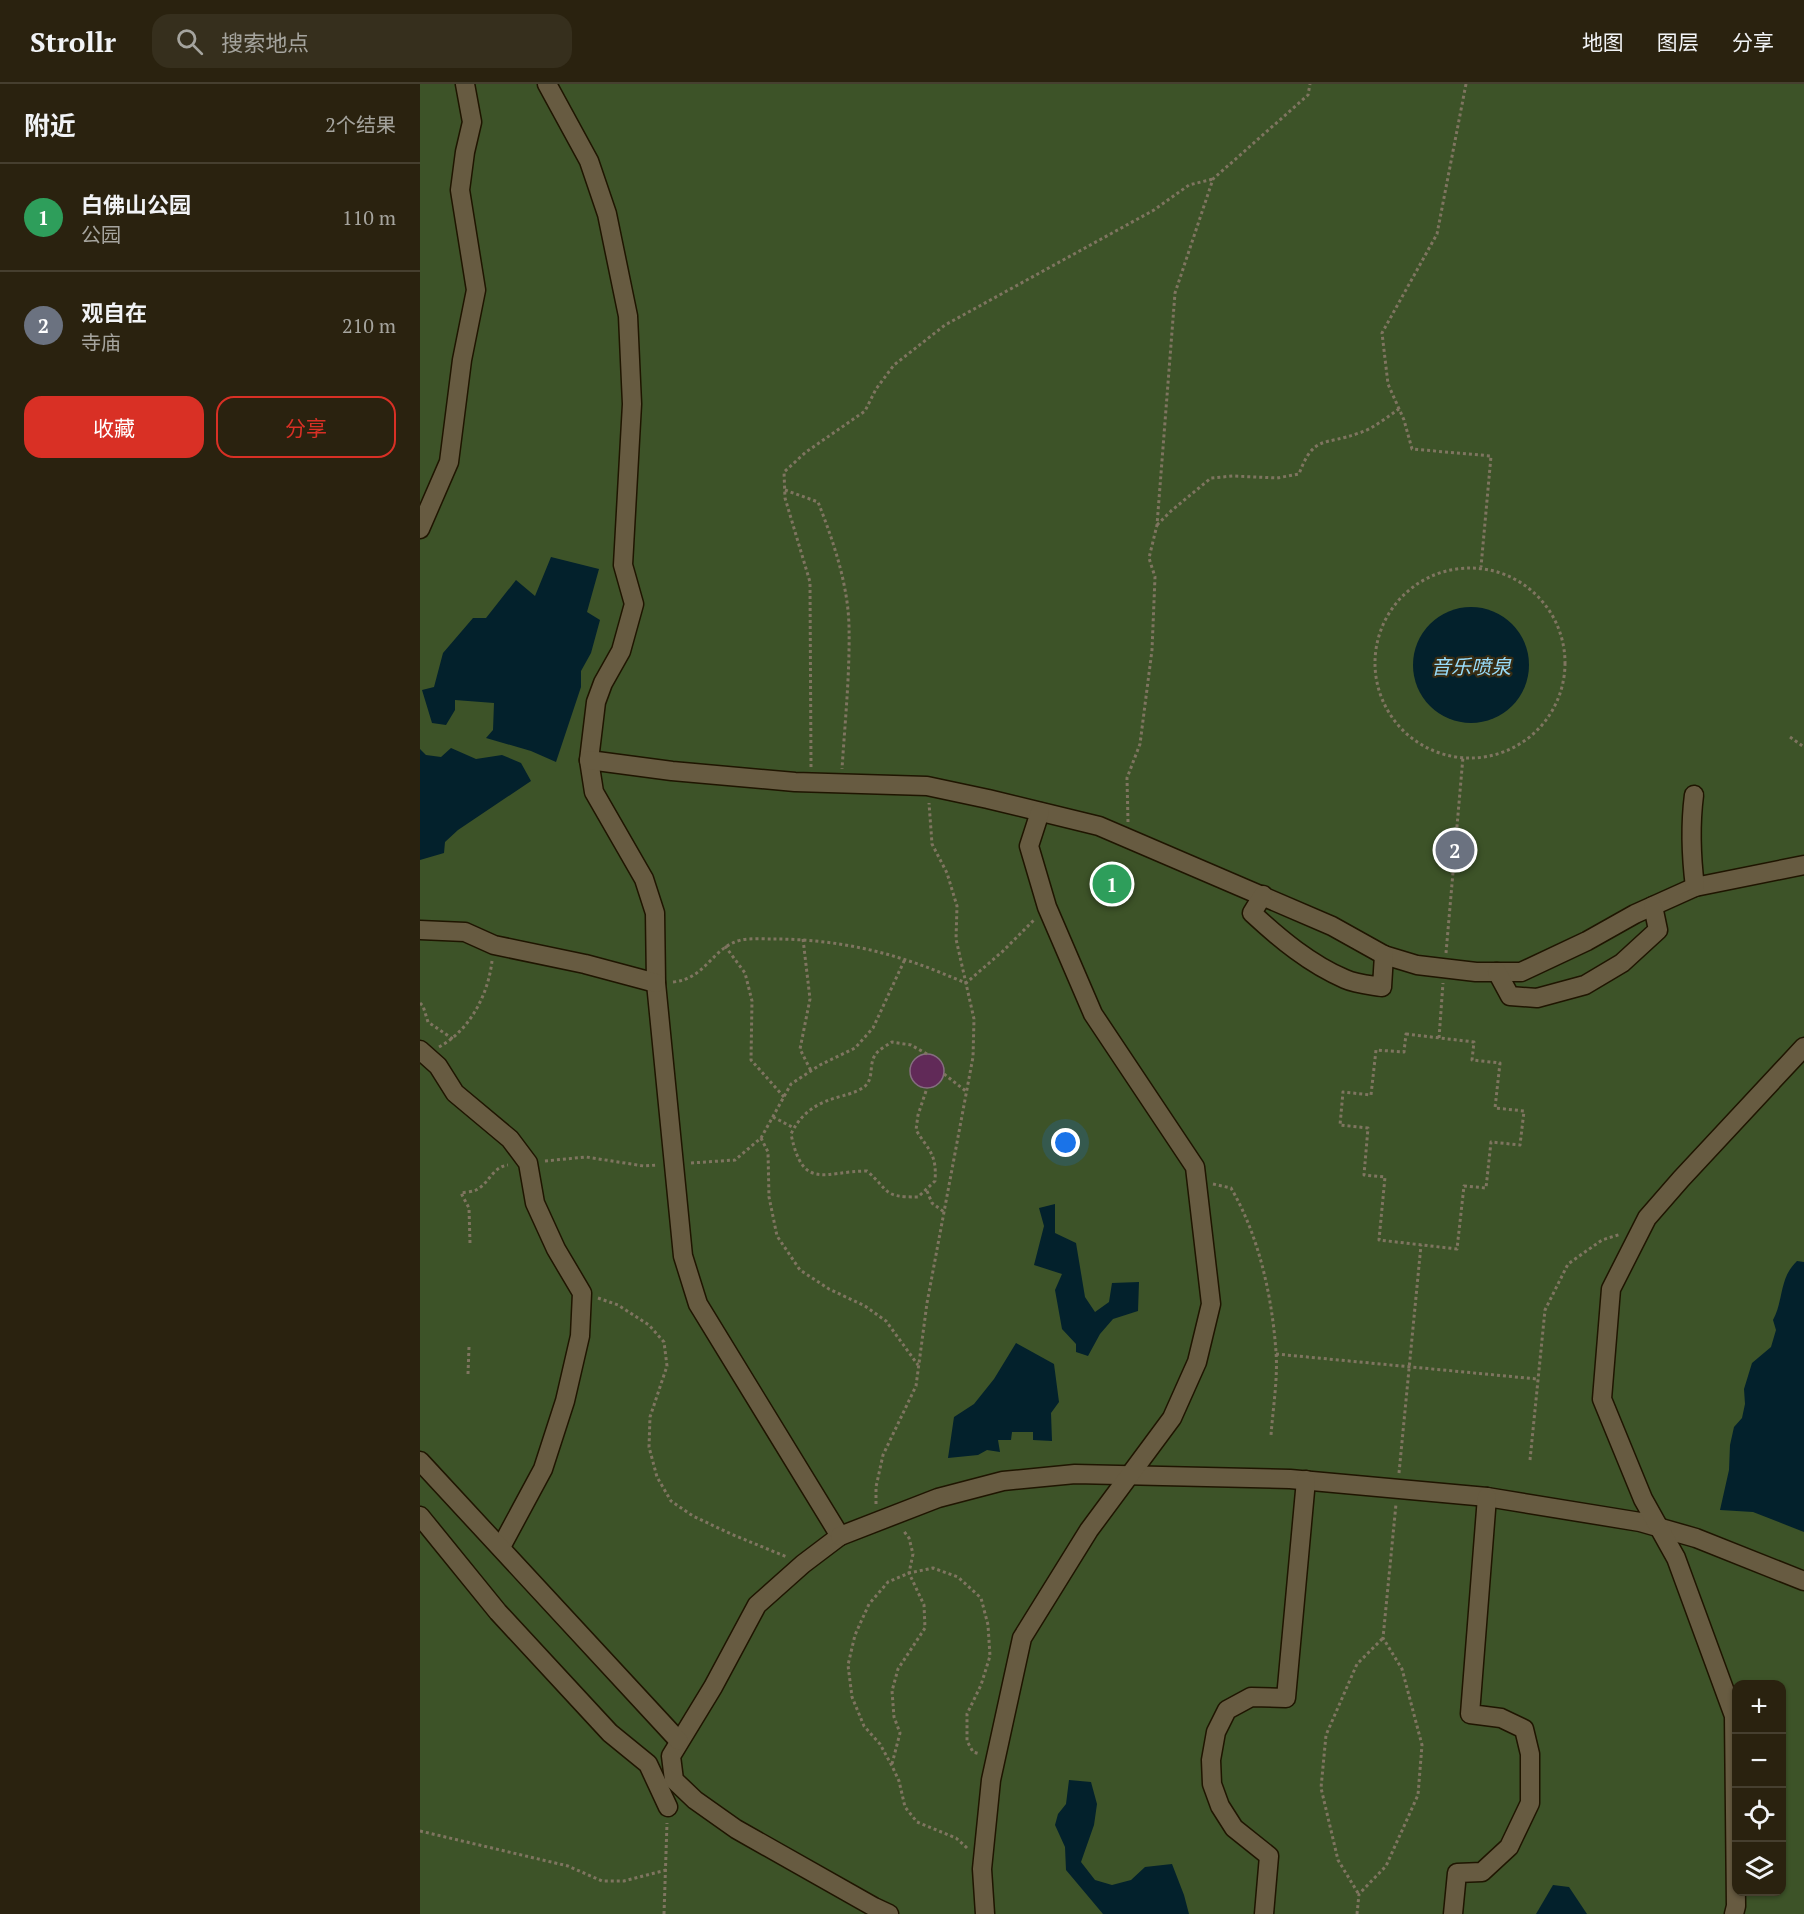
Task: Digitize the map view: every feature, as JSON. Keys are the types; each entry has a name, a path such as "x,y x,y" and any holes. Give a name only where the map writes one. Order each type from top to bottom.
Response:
{"street":[{"path":"420,529 449,462 462,360 476,290 460,190 472,122 465,84"},
{"path":"547,84 589,161 607,214 628,316 632,404 623,565 634,604 621,651 603,683 596,702 589,760 594,792 644,879 655,914 656,983 683,1256 698,1304 840,1536"},
{"path":"589,760 672,771 811,782 927,786 1099,826 1332,926 1384,955 1417,965 1444,968 1521,972 1695,887 1804,865"},
{"path":"1694,795 1690,824 1690,852 1695,887"},
{"path":"986,1914 982,1869 991,1780 1022,1638 1089,1530 1172,1418 1197,1362 1211,1304 1195,1167 1093,1014 1047,907 1029,846 1040,812"},
{"path":"1263,895 1252,913 1307,958 1346,980 1382,987 1384,955"},
{"path":"1497,972 1510,996 1537,998 1585,985 1622,963 1658,930 1653,906"},
{"path":"420,930 465,932 494,945 585,964 656,983"},
{"path":"1734,1914 1736,1906 1734,1716 1677,1558 1643,1499 1602,1399 1611,1289 1647,1218 1804,1047"},
{"path":"422,1050 438,1066 455,1093 510,1139 528,1163 535,1203 556,1249 582,1293 580,1336 565,1401 543,1469 501,1546"},
{"path":"420,1461 679,1741"},
{"path":"889,1914 736,1829 695,1800 674,1780 670,1756 713,1687 757,1605 803,1564 840,1536 938,1498 1003,1481 1075,1474 1306,1480 1487,1497 1565,1508 1659,1527 1695,1538 1804,1581"},
{"path":"1264,1914 1269,1856 1234,1828 1220,1806 1212,1785 1211,1760 1216,1732 1227,1710 1251,1697 1286,1698 1306,1480"},
{"path":"1452,1914 1457,1873 1482,1872 1509,1846 1530,1803 1530,1754 1524,1729 1501,1718 1470,1714 1487,1497"},
{"path":"420,1516 498,1612 610,1733 648,1764 668,1807"}],"path":[{"path":"811,782 810,582 785,498 784,472 806,452 865,411 876,389 894,364 945,325 1154,210 1189,185 1213,179 1308,95 1310,84"},
{"path":"1466,84 1437,234 1382,333 1388,384 1404,420 1412,449 1491,456 1481,567"},
{"path":"1128,839 1127,778 1140,744 1152,650 1155,577 1149,558 1157,525 1175,293 1213,179"},
{"path":"1157,525 1211,478 1233,476 1277,478 1299,474 1307,454 1316,445 1362,433 1399,410"},
{"path":"785,490 818,502 830,531 845,590 849,626 842,783"},
{"path":"1481,567 1515,578 1540,597 1558,623 1566,653 1564,685 1552,714 1531,738 1503,753 1472,759 1462,757 1440,754 1412,739 1390,716 1377,687 1374,656 1381,625 1398,598 1424,579 1453,568 1481,567"},
{"path":"1790,736 1804,747"},
{"path":"1439,1038 1462,757"},
{"path":"892,1766 900,1733 894,1717 892,1691 898,1669 925,1628 924,1605 909,1573 913,1554 909,1538 885,1519 876,1487 883,1455 916,1386 927,1303 974,1057 974,1019 956,939 957,906 947,873 932,844 927,786"},
{"path":"966,983 1004,951 1047,907"},
{"path":"656,983 685,981 705,969 725,946 743,939 803,939 856,948 905,959 966,983"},
{"path":"803,939 810,999 800,1048 811,1071"},
{"path":"422,1050 438,1047 453,1040 472,1017 484,992 491,969 494,945"},
{"path":"725,946 744,973 752,1001 752,1060 784,1097"},
{"path":"470,1243 469,1208 461,1193 477,1190 490,1174 503,1166 586,1157 644,1166 735,1160 761,1138 791,1084 855,1048 873,1028 905,959"},
{"path":"420,1003 428,1022 453,1040"},
{"path":"1406,1034 1439,1038 1474,1042 1472,1060 1500,1063 1495,1108 1524,1111 1520,1145 1491,1142 1486,1188 1464,1186 1457,1249 1379,1240 1385,1177 1364,1175 1368,1128 1340,1125 1343,1092 1371,1095 1376,1050 1404,1052 1406,1034"},
{"path":"927,1054 911,1045 892,1042 881,1048 873,1058 872,1075 865,1086 809,1109 791,1134 794,1151 801,1165 818,1176 867,1171 885,1192 899,1197 918,1197 935,1181 934,1155 916,1130 918,1115 927,1088"},
{"path":"944,1074 967,1092"},
{"path":"773,1117 794,1128"},
{"path":"761,1138 768,1152 769,1197 777,1236 800,1270 829,1289 865,1306 886,1321 918,1365"},
{"path":"1196,1180 1231,1188 1242,1207 1266,1280 1276,1353 1271,1435"},
{"path":"927,1191 932,1203 944,1212"},
{"path":"1530,1460 1545,1310 1568,1264 1602,1240 1642,1228"},
{"path":"1359,1894 1386,1866 1418,1795 1422,1745 1402,1669 1383,1638 1421,1245"},
{"path":"582,1293 618,1305 649,1325 664,1342 667,1366 650,1417 649,1447 657,1477 671,1501 693,1516 803,1564"},
{"path":"468,1374 469,1347"},
{"path":"1276,1353 1538,1379"},
{"path":"982,1869 972,1851 956,1838 917,1822 905,1807 899,1781 892,1766 880,1744 864,1725 852,1697 848,1665 855,1635 869,1604 888,1582 909,1573 933,1568 958,1577 981,1598 988,1625 990,1656 981,1685 966,1714 966,1741 973,1752 996,1758"},
{"path":"1357,1914 1359,1894 1338,1860 1321,1788 1326,1735 1357,1664 1383,1638"},
{"path":"664,1914 668,1807"},
{"path":"420,1831 568,1866 602,1881 624,1881 666,1870"}],"green space":[{"path":"420,84 1804,84 1804,1914 420,1914"}],"water":[{"path":"551,557 599,569 587,612 600,620 591,653 581,671 581,687 556,762 531,751 486,738 493,730 494,703 455,700 455,710 446,725 432,723 422,690 434,687 443,653 473,618 486,618 516,580 535,596"},
{"name":"音乐喷泉","path":"1471,607 1493,611 1512,624 1525,643 1529,665 1525,687 1512,706 1493,719 1471,723 1449,719 1430,706 1417,687 1413,665 1417,643 1430,624 1449,611"},
{"path":"451,748 476,759 502,755 521,763 531,781 458,830 445,842 444,853 420,860 420,749 426,755 441,757"},
{"path":"1055,1204 1055,1233 1076,1243 1085,1297 1095,1312 1109,1302 1112,1283 1139,1282 1138,1311 1113,1319 1100,1334 1088,1356 1076,1352 1076,1344 1062,1329 1055,1290 1062,1274 1034,1265 1044,1226 1039,1208"},
{"path":"1797,1261 1804,1262 1804,1532 1753,1512 1720,1510 1729,1470 1730,1445 1734,1427 1742,1418 1745,1404 1744,1389 1752,1363 1771,1347 1776,1330 1773,1320 1784,1282"},
{"path":"1016,1343 1054,1364 1059,1402 1051,1413 1052,1441 1033,1440 1033,1432 1012,1432 1011,1440 998,1440 1000,1452 987,1450 978,1455 948,1458 954,1417 974,1404 994,1379"},
{"path":"1069,1780 1091,1782 1097,1804 1094,1825 1081,1862 1095,1880 1112,1885 1131,1880 1145,1867 1172,1864 1189,1914 1103,1914 1066,1870 1065,1847 1055,1825 1058,1814 1066,1804"},
{"path":"1553,1885 1569,1887 1587,1914 1536,1914"}],"building":[{"path":"927,1054 939,1059 944,1071 939,1083 927,1088 915,1083 910,1071 915,1059"}],"place":[{"name":"观自在","path":"1455,850"},
{"name":"白佛山公园","path":"1112,884"}]}
